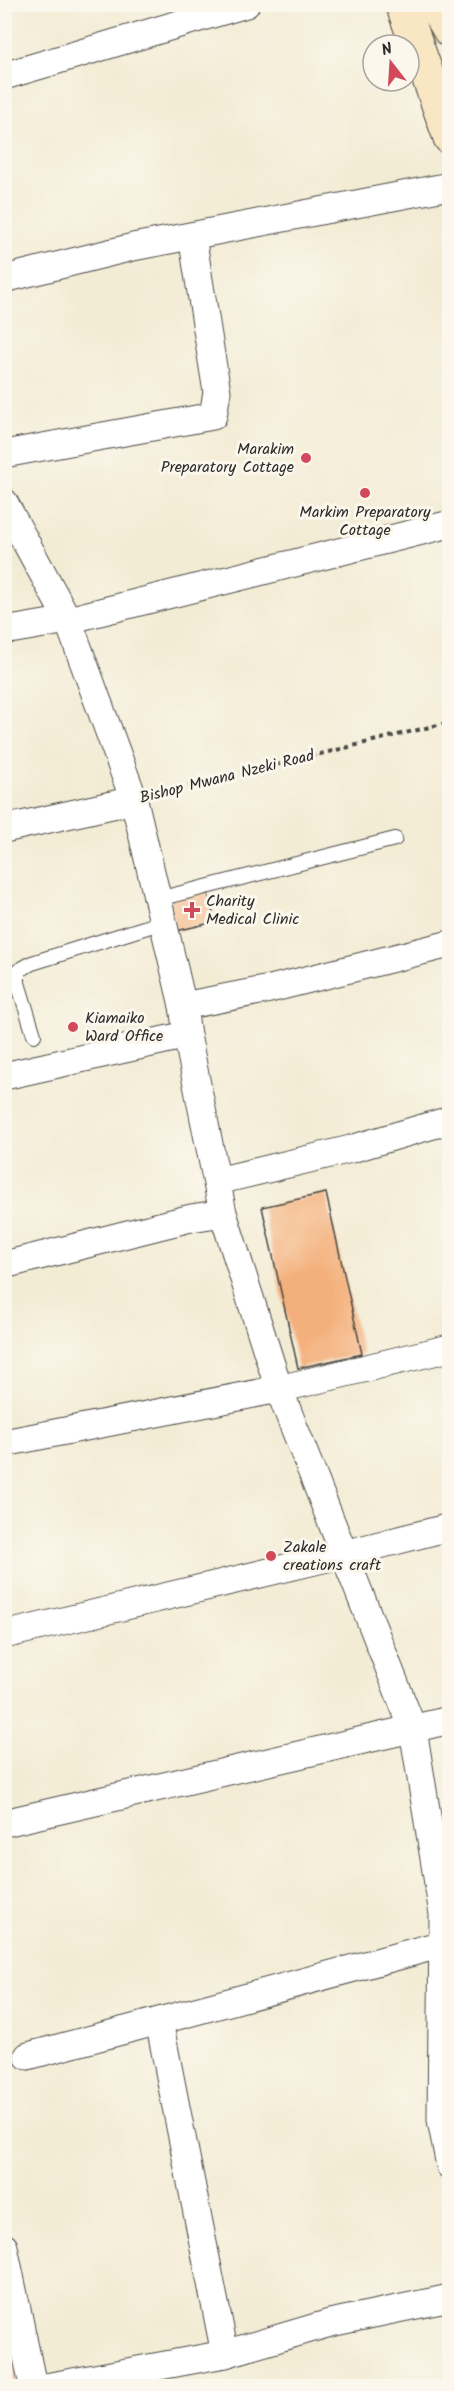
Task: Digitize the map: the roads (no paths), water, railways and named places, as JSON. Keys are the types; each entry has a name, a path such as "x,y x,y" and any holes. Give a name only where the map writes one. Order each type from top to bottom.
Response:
{"main road":[{"path":"402,4 450,138"},
{"path":"434,4 450,31"}],"street":[{"path":"4,76 246,4"},
{"path":"4,279 133,247 450,186"},
{"path":"4,454 213,416 217,392 192,236"},
{"path":"4,502 69,620 134,800 183,1006 223,1213 279,1389 413,1729 447,1943 446,2119 450,2166"},
{"path":"4,631 69,620 450,524"},
{"name":"Bishop Mwana Nzeki Road","path":"4,829 134,800"},
{"path":"183,1006 270,989 450,944"},
{"path":"4,1076 187,1035"},
{"path":"217,1181 351,1149 450,1120"},
{"path":"4,1265 191,1218 223,1213"},
{"path":"4,1443 279,1389 450,1348"},
{"path":"4,1635 450,1527"},
{"path":"4,1823 450,1720"},
{"path":"28,2056 447,1943"},
{"path":"159,2021 225,2354"},
{"path":"4,2247 33,2386"},
{"path":"51,2386 225,2354 330,2323 450,2298"}],"lane":[{"path":"34,1035 18,983 18,971 32,963 161,911 396,839"}],"place":[{"name":"Marakim Preparatory Cottage","path":"306,458"},
{"name":"Markim Preparatory Cottage","path":"365,493"},
{"name":"Charity Medical Clinic","path":"192,910"},
{"name":"Kiamaiko Ward Office","path":"73,1027"},
{"name":"Zakale creations craft","path":"271,1556"}]}
